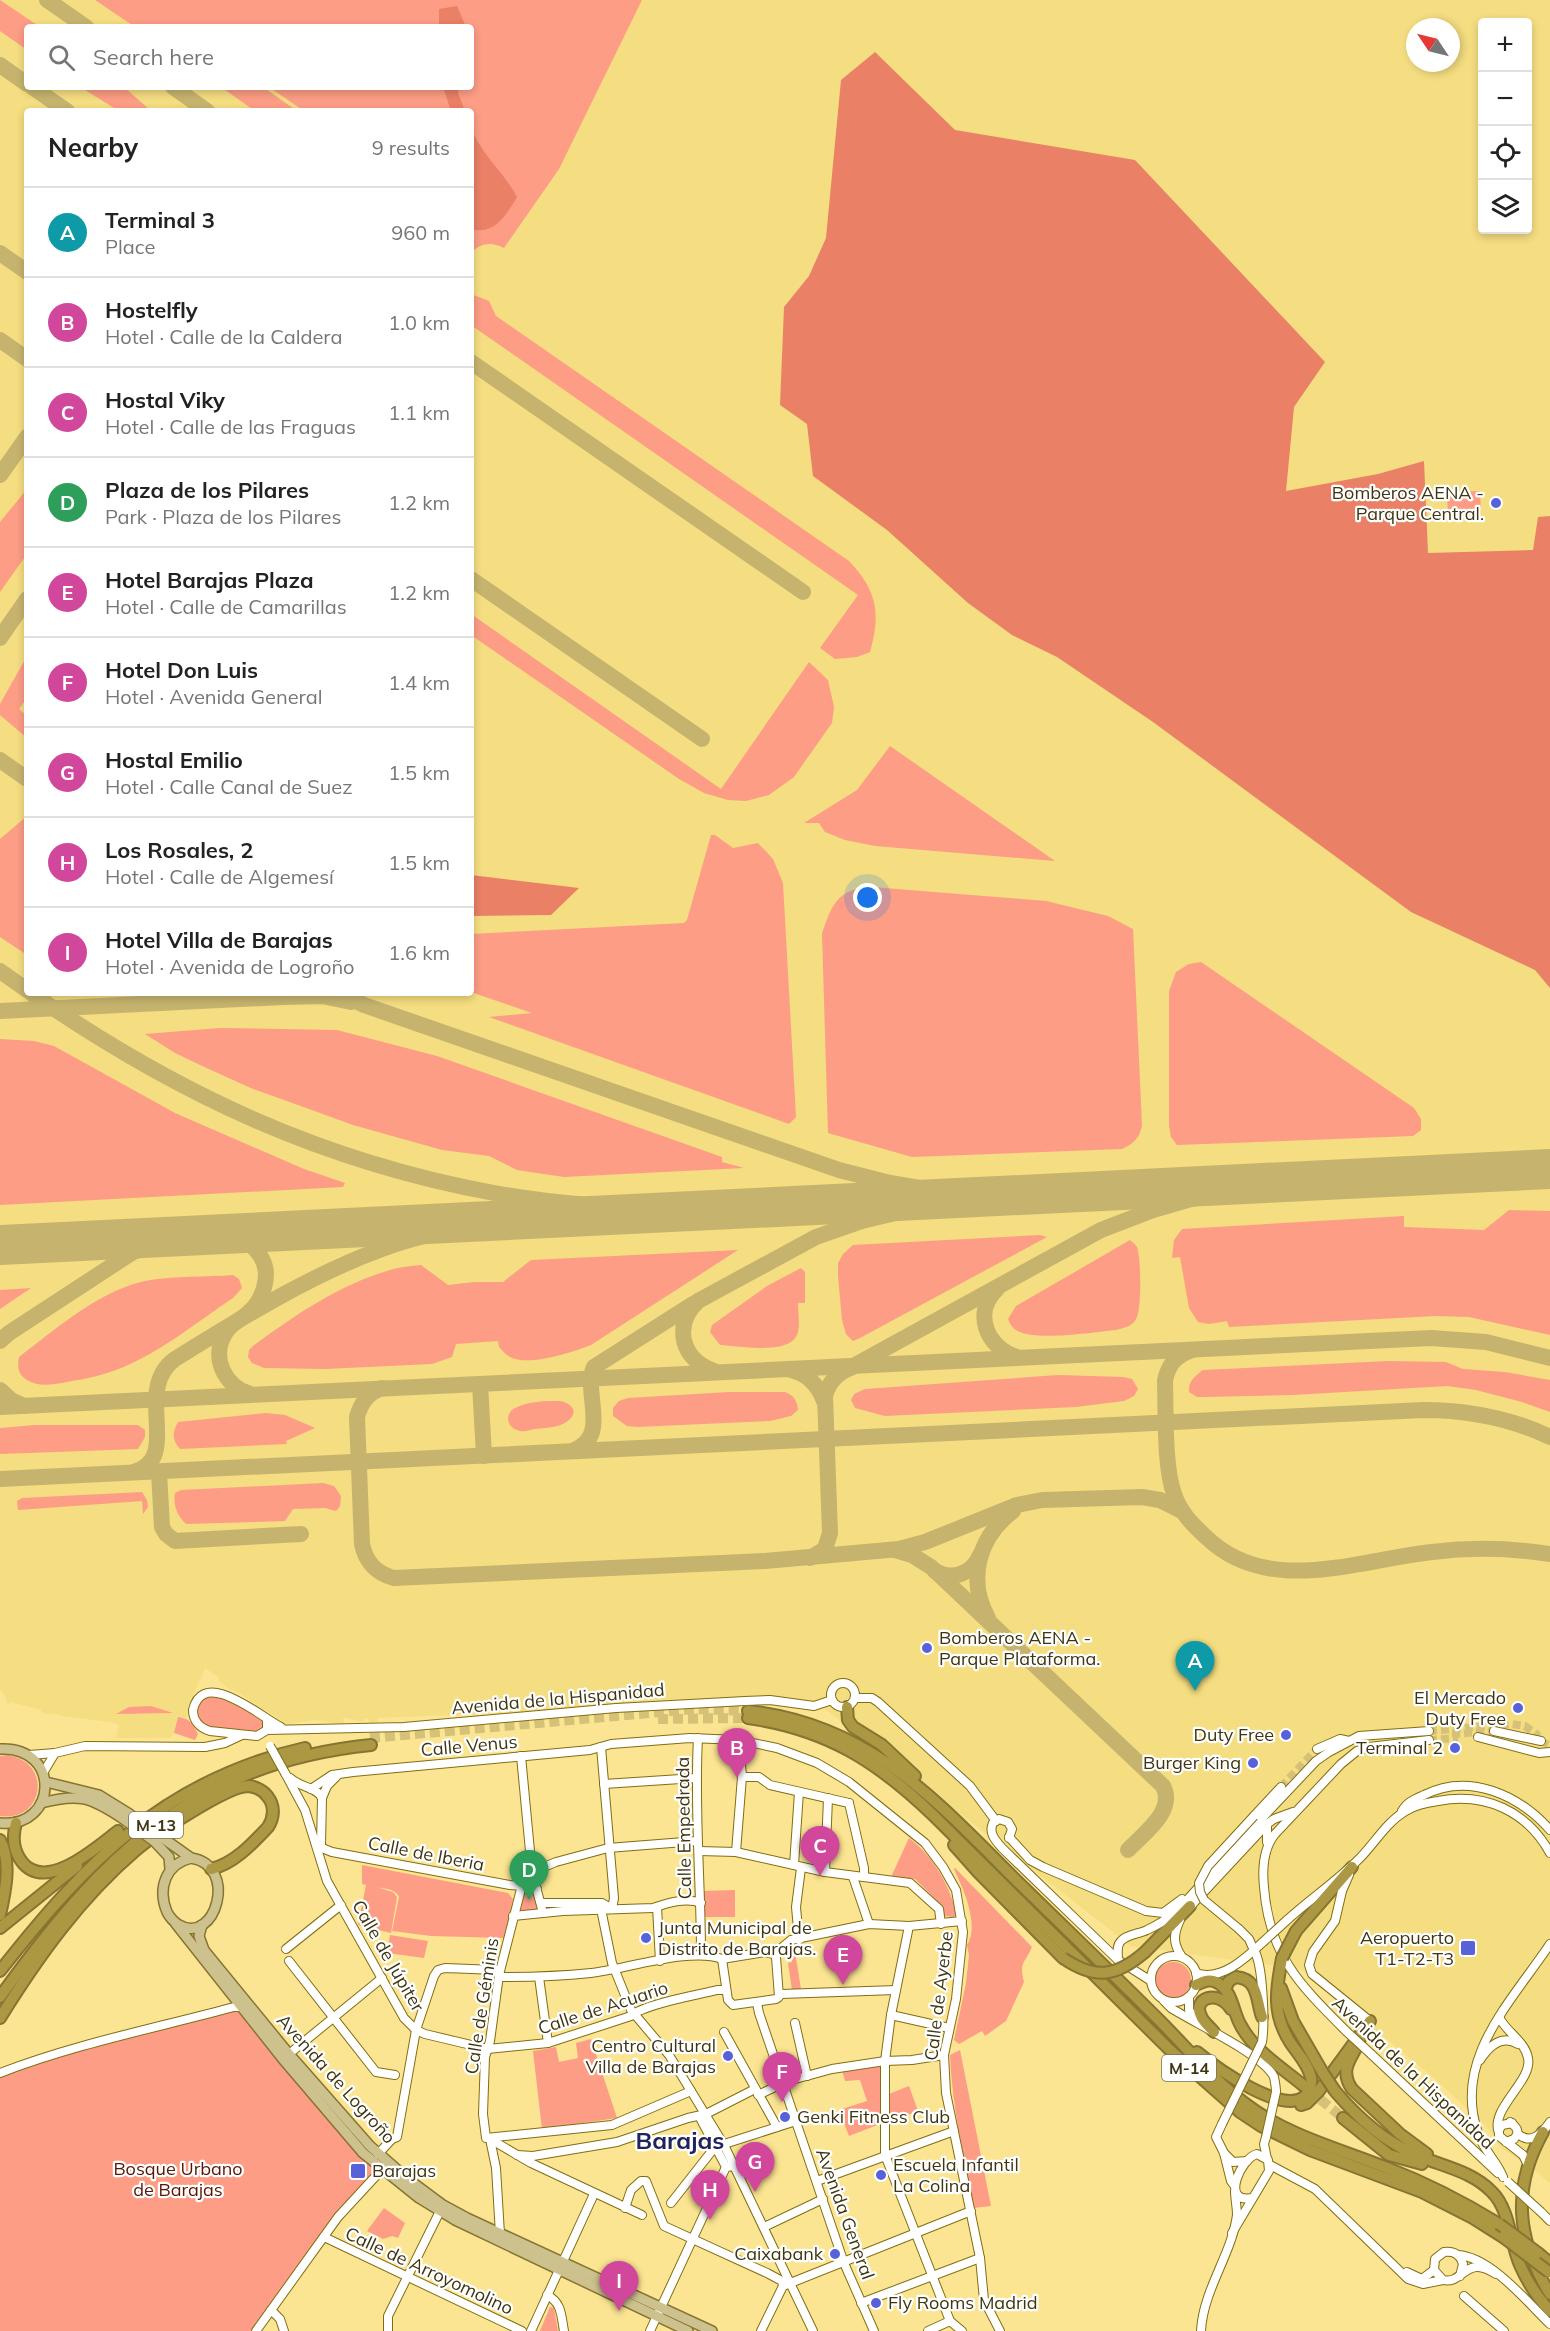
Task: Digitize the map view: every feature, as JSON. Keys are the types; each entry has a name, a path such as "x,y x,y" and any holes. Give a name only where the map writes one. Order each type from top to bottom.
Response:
{"highway":[{"path":"847,1707 848,1720 853,1727 888,1750 931,1792 940,1805"},
{"name":"M-14","path":"1547,2275 1503,2237 1473,2218 1422,2192 1301,2146 1261,2126 1240,2112 1164,2044 933,1815 878,1767 842,1745 748,1714 788,1717 846,1737 891,1765 940,1805 1162,2023 1218,2082 1263,2116 1313,2140 1425,2184 1499,2224 1550,2263"},
{"name":"M-13","path":"0,1971 56,1903 104,1853 137,1824 178,1797 230,1772 264,1759 307,1747 371,1742 308,1754 272,1764 222,1784 181,1807 112,1860 81,1892 49,1930 0,1996"},
{"path":"0,2018 67,1922 104,1879 134,1852 166,1826 232,1792 249,1786 261,1790 267,1795 273,1808 268,1827 233,1860 212,1869"},
{"path":"16,1823 13,1837 15,1851 24,1865 37,1873 46,1874 57,1871 101,1844 138,1816 162,1802 178,1797"},
{"path":"933,1815 942,1831 978,1872 1063,1958 1081,1970 1108,1973 1124,1968 1145,1952 1190,1906"},
{"path":"0,1840 6,1869 5,1893 0,1915"},
{"path":"0,1928 84,1861 101,1844"},
{"path":"1162,2023 1210,2062 1247,2085 1287,2102 1300,2099 1310,2089 1310,2074 1282,2025 1276,1984 1282,1958 1296,1931 1356,1863"},
{"path":"1279,1976 1286,2008 1323,2073 1356,2116 1395,2144 1437,2164 1471,2176 1492,2191 1500,2201 1520,2265 1534,2290 1550,2311"},
{"path":"1225,1989 1229,1981 1236,1977 1250,1981 1254,1987 1262,2017"},
{"path":"1196,1985 1212,1981 1225,1989 1235,2015"},
{"path":"1214,2032 1200,2013 1201,2004 1212,1996 1220,1997 1227,2003 1253,2044 1304,2086"},
{"path":"1247,2085 1257,2094 1277,2104 1293,2107 1307,2103 1318,2092 1370,2020"},
{"path":"1362,2032 1360,2041 1347,2064 1345,2071 1347,2082 1415,2146 1454,2169"},
{"path":"1343,2118 1389,2155 1479,2182"},
{"path":"1543,2132 1528,2165 1521,2215 1527,2249 1547,2275 1550,2290"},
{"path":"1547,2275 1550,2294"},
{"path":"1534,2290 1550,2304"}],"main road":[{"path":"0,1749 10,1749 29,1755 44,1777 46,1791 42,1803 31,1815 16,1823 0,1823"},
{"path":"44,1777 99,1795 157,1838 191,1858 203,1861 212,1869 218,1887 217,1903 212,1916 202,1925 190,1929 176,1924 167,1912 164,1882 170,1869 176,1863 191,1858"},
{"path":"42,1803 65,1797 80,1798 95,1802 125,1816"},
{"path":"157,1838 169,1857 170,1869"},
{"name":"Avenida de Logroño","path":"176,1924 241,2007 363,2153 399,2172 441,2208 500,2234 658,2312 712,2331"},
{"name":"Avenida de Logroño","path":"202,1925 199,1936 204,1950 289,2054 378,2154 386,2166 472,2230 561,2266"},
{"name":"Avenida de Logroño","path":"658,2312 688,2331"}],"street":[{"path":"856,1698 853,1687 842,1683 832,1690 832,1700 838,1706 847,1707 856,1698 872,1698 878,1702 970,1786 996,1821"},
{"name":"Avenida de la Hispanidad","path":"285,1728 217,1692 201,1696 194,1705 194,1718 200,1726 210,1731 242,1735 285,1728 404,1727 672,1704 770,1700 814,1706 832,1700"},
{"path":"267,1720 263,1733 305,1810 314,1812 322,1803"},
{"path":"187,1746 200,1742 202,1739 200,1726"},
{"path":"1494,1731 1540,1739"},
{"path":"29,1755 55,1753 85,1746 215,1746 242,1735"},
{"path":"1009,1837 1030,1860 1043,1867 1146,1911 1163,1913 1182,1900 1249,1827 1263,1824 1297,1810 1341,1764 1357,1751 1429,1736 1362,1739 1348,1742 1316,1761 1277,1803 1263,1824 1190,1906 1174,1933 1174,1945 1182,1957 1193,1966 1196,1973 1196,1985 1189,1996 1177,2002 1164,2001"},
{"path":"1478,1737 1539,1753 1550,1752"},
{"name":"Calle de Ayerbe","path":"601,1747 611,1744 698,1738 739,1740 777,1748 817,1763 857,1789 908,1828 933,1852 956,1890 962,1921 960,1971 944,2055 946,2093 980,2258 984,2300 1000,2331"},
{"name":"Calle Empedrada","path":"698,1738 696,1778 701,1954"},
{"path":"1317,1749 1340,1739 1348,1742"},
{"path":"736,1852 742,1777 739,1740"},
{"path":"601,1747 614,1898 612,1909"},
{"name":"Calle Venus","path":"309,1789 340,1774 590,1750 601,1747"},
{"path":"44,1777 55,1753"},
{"path":"521,1756 532,1872 543,1913"},
{"path":"285,1773 293,1781 320,1794 322,1803"},
{"path":"322,1848 322,1803 327,1786 340,1774"},
{"path":"742,1777 759,1777 770,1785 849,1803"},
{"path":"604,1784 696,1778"},
{"path":"1196,1973 1208,1975 1224,1971 1247,1956 1356,1863 1401,1814 1409,1802 1430,1792 1469,1786 1488,1789 1512,1797 1530,1810 1550,1830"},
{"path":"1194,2331 1202,2319 1237,2214 1234,2188 1224,2154 1216,2137 1262,2042 1264,2030 1261,1970 1254,1950 1249,1939 1204,1899 1199,1883 1209,1866 1281,1787"},
{"path":"299,1800 309,1789"},
{"path":"857,1789 849,1803 864,1877"},
{"path":"799,1792 796,1906 799,1940"},
{"path":"825,1872 828,1797"},
{"path":"1401,1814 1422,1804 1458,1798 1482,1800 1517,1815 1533,1829 1550,1853"},
{"name":"Calle de Júpiter","path":"305,1810 322,1870 404,2018 416,2030 424,2034 488,2049"},
{"name":"Avenida de la Hispanidad","path":"1264,1855 1270,1840 1297,1810"},
{"path":"1016,1862 1009,1837 1012,1829 1003,1819 996,1821 991,1827 995,1838 1016,1862 1118,1960 1150,1982 1155,1993 1171,2008 1234,2044 1273,2076 1276,2092 1265,2141 1257,2154 1252,2155 1246,2161 1234,2188"},
{"path":"1118,1960 1118,1946 1123,1938 1153,1927 1176,1912 1263,1824"},
{"name":"Avenida de la Hispanidad","path":"1263,1824 1268,1838 1263,1876 1265,1902 1275,1942 1291,1971 1346,2031 1550,2221"},
{"path":"321,1827 325,1843 335,1852 325,1862"},
{"path":"313,1833 322,1848"},
{"path":"995,1838 1002,1840 1009,1837"},
{"path":"522,1885 532,1872 556,1862 608,1848 697,1841"},
{"name":"Calle de Júpiter","path":"322,1848 335,1893"},
{"name":"Calle de Iberia","path":"322,1848 537,1889"},
{"path":"699,1851 736,1852 797,1867 853,1877 910,1883 939,1909 941,1924"},
{"path":"1356,1863 1342,1891 1335,1921 1313,1952 1310,1970 1370,2020"},
{"path":"853,1877 869,1924"},
{"name":"Calle de Géminis","path":"500,2234 496,2168 483,2114 485,2057 499,1975 522,1885"},
{"path":"513,1916 657,1907 666,1902 701,1903"},
{"path":"541,1904 602,1903 612,1909"},
{"path":"286,1949 341,1905"},
{"path":"657,1907 660,1961"},
{"path":"601,1909 614,1970 634,2013 669,2055 691,2091 764,2227 813,2331"},
{"path":"774,1954 791,1940 869,1924 909,1926 962,1921"},
{"path":"909,1926 891,2015 885,2061 885,2156 950,2321 963,2331"},
{"path":"1506,2179 1485,2150 1478,2134 1472,2106 1472,2075 1487,2036 1550,1944"},
{"path":"378,2154 392,2139 398,2137 416,2030 438,1970 445,1968 497,1971 499,1975 539,1977 614,1970 701,1954 722,1959 765,1952 774,1954"},
{"path":"774,1954 781,1994"},
{"path":"1132,1971 1145,1971 1166,1957 1182,1957"},
{"path":"722,1959 728,2000 733,2005 776,2000 781,1994 896,1990"},
{"path":"289,1961 376,2072 395,2075"},
{"path":"1150,1982 1154,1966"},
{"path":"539,1977 548,2043"},
{"path":"289,2054 382,1978"},
{"name":"Calle de Acuario","path":"488,2049 548,2043 631,2016 634,2013 695,1995 726,1990"},
{"path":"1189,1996 1191,2016 1201,2024"},
{"name":"Avenida General","path":"757,2002 844,2263 874,2331"},
{"path":"0,2073 23,2064 112,2039 241,2007"},
{"path":"891,2015 949,2028"},
{"path":"1500,2015 1507,2030 1520,2042 1528,2055 1528,2065 1498,2122 1499,2133 1501,2139 1524,2155 1528,2165"},
{"path":"795,2023 807,2076"},
{"path":"723,2032 777,2127"},
{"path":"1472,2075 1482,2057 1497,2042 1510,2040 1524,2049"},
{"path":"517,2155 533,2156 617,2142 702,2115 756,2092 807,2076 885,2061 944,2055"},
{"path":"488,2138 612,2125 691,2091"},
{"path":"1509,2100 1506,2116 1516,2127 1518,2134 1527,2139 1543,2132 1550,2122"},
{"path":"671,2203 719,2146 796,2121"},
{"path":"1499,2133 1502,2125 1512,2123"},
{"path":"817,2181 954,2131"},
{"path":"1506,2142 1515,2139 1518,2134"},
{"path":"488,2138 517,2155 642,2216"},
{"path":"1232,2233 1265,2178 1268,2162 1265,2141"},
{"path":"1224,2154 1233,2162 1246,2161"},
{"path":"1257,2154 1324,2196 1408,2279 1418,2284 1443,2280 1453,2281 1472,2268 1480,2267 1496,2274"},
{"path":"256,2331 338,2217 386,2166"},
{"path":"650,2331 693,2239 731,2167"},
{"path":"1265,2178 1288,2175"},
{"path":"625,2208 634,2186 641,2181 646,2181 664,2226 782,2281 783,2286 761,2331"},
{"path":"1234,2188 1243,2198 1252,2198"},
{"path":"531,2331 594,2194"},
{"path":"764,2227 824,2199"},
{"path":"388,2331 388,2316 441,2208"},
{"path":"783,2286 971,2211"},
{"name":"Calle de Arroyomolino","path":"324,2236 522,2331"},
{"path":"1443,2280 1434,2270 1435,2259 1438,2255 1449,2252 1476,2259 1496,2274 1550,2324"},
{"path":"1458,2255 1463,2264 1460,2276"},
{"path":"861,2303 980,2258"},
{"path":"1389,2260 1422,2279 1434,2270"},
{"path":"767,2273 773,2274 779,2269 781,2262"},
{"path":"547,2295 558,2301 560,2305 564,2331"},
{"path":"1464,2296 1504,2331"},
{"path":"271,2310 280,2319 284,2331"},
{"path":"1201,2331 1202,2319"},
{"path":"927,2331 950,2321"}],"shaded area":[{"path":"0,0 1550,0 1550,2183 1521,2159 1519,2160 1501,2148 1487,2127 1434,2078 1300,1969 1131,1946 815,1701 378,1718 378,1722 370,1723 369,1719 364,1719 362,1722 343,1718 344,1724 316,1720 286,1724 236,1691 230,1690 205,1668 191,1701 187,1718 178,1717 174,1733 170,1738 116,1738 119,1725 110,1722 53,1713 52,1715 11,1702 7,1703 0,1689"},
{"path":"457,6 465,24 439,24 439,9"},
{"path":"875,52 955,130 1135,160 1325,362 1294,407 1286,491 1378,474 1424,461 1428,553 1533,550 1538,517 1550,516 1550,988 1535,970 1411,912 1153,722 1057,657 1012,635 968,603 887,530 813,476 807,424 780,405 784,307 809,276 826,238 841,80"},
{"path":"444,90 458,90 464,108 450,108"},
{"path":"474,134 517,197 499,222 479,230 474,229"},
{"path":"474,875 579,888 551,915 474,916"}],"green space":[{"path":"0,0 36,24 24,24 24,48 0,31"},
{"path":"95,0 642,0 559,169 504,248 487,244 474,251 474,108 300,108 273,90 474,90 474,24 131,24"},
{"path":"85,90 127,90 148,108 114,108"},
{"path":"225,90 267,90 293,108 251,108"},
{"path":"474,295 489,301 496,316 849,561 866,582 871,593 876,614 875,626 870,652 857,657 835,659 820,648 858,595 474,327"},
{"path":"1480,491 1481,515 1448,516 1447,492"},
{"path":"24,493 24,558 0,592 0,522"},
{"path":"474,616 721,789 809,662 828,680 834,707 832,723 794,777 769,795 746,801 728,800 704,793 679,779 474,637"},
{"path":"24,661 24,702 19,709 24,713 24,735 0,715 0,704"},
{"path":"890,746 1055,861 875,846 845,840 825,832 819,823 804,823 857,790"},
{"path":"24,819 24,953 0,937 0,839"},
{"path":"711,835 715,835 733,848 758,843 773,859 783,883 796,1117 789,1124 489,1017 532,1013 474,993 474,934 684,923 687,920"},
{"path":"872,887 1046,901 1108,916 1133,929 1142,1125 1140,1134 1135,1140 1122,1149 912,1157 828,1133 822,934 838,900 851,891"},
{"path":"1201,962 1414,1108 1421,1119 1421,1130 1413,1136 1177,1145 1171,1137 1169,1126 1169,991 1176,972 1189,964"},
{"path":"220,1028 337,1030 437,1056 722,1157 722,1162 744,1168 564,1177 517,1170 489,1156 442,1150 353,1125 253,1089 175,1053 145,1034"},
{"path":"0,1039 34,1041 54,1046 175,1113 304,1169 345,1183 343,1187 0,1205"},
{"path":"1509,1210 1550,1211 1550,1335 1469,1317 1436,1316 1229,1327 1227,1321 1209,1324 1198,1322 1189,1308 1180,1257 1172,1258 1174,1240 1182,1229 1404,1216 1404,1227 1484,1230"},
{"path":"1040,1235 1047,1237 860,1338 853,1341 846,1334 842,1320 838,1263 843,1254 853,1245"},
{"path":"1130,1240 1137,1247 1140,1272 1138,1313 1132,1324 1116,1330 1049,1336 1024,1334 1012,1327 1008,1319 1016,1306"},
{"path":"738,1250 591,1345 550,1357 518,1360 506,1354 499,1347 498,1341 456,1344 452,1357 432,1364 325,1369 264,1368 252,1363 248,1357 249,1350 253,1346 318,1302 371,1276 398,1268 421,1265 448,1285 503,1282 531,1260"},
{"path":"801,1268 805,1272 805,1303 798,1303 799,1329 794,1339 776,1347 764,1348 720,1345 710,1332 712,1325 767,1286"},
{"path":"233,1275 239,1279 242,1288 233,1298 162,1347 131,1364 98,1376 42,1385 24,1378 20,1373 19,1357 64,1322 114,1291 150,1280"},
{"path":"31,1288 0,1309 0,1290"},
{"path":"1388,1361 1446,1362 1463,1369 1505,1372 1550,1380 1550,1412 1476,1390 1447,1386 1293,1395 1197,1397 1189,1392 1191,1382 1203,1370"},
{"path":"1058,1375 1123,1377 1132,1379 1138,1389 1134,1396 1124,1401 1076,1407 885,1416 855,1408 851,1400 854,1394 865,1389"},
{"path":"729,1392 785,1392 795,1399 798,1410 791,1416 770,1421 637,1427 627,1426 613,1416 613,1408 619,1401 628,1398"},
{"path":"561,1401 573,1410 571,1417 563,1424 527,1431 516,1430 510,1425 509,1414 515,1408 537,1402"},
{"path":"266,1413 285,1415 315,1428 286,1441 287,1444 180,1449 175,1443 174,1433 178,1422"},
{"path":"35,1425 138,1425 145,1430 145,1437 138,1449 0,1454 0,1428"},
{"path":"323,1483 334,1486 341,1496 340,1506 336,1511 325,1508 293,1509 285,1521 186,1524 175,1506 175,1493 181,1490"},
{"path":"142,1492 148,1507 143,1514 142,1501 18,1510 17,1501 22,1498"},
{"path":"208,1696 219,1696 260,1717 263,1721 263,1728 256,1732 207,1727 199,1720 197,1711 200,1703"},
{"path":"151,1706 173,1713 116,1714 129,1707"},
{"path":"178,1717 186,1719 193,1725 198,1734 195,1740 174,1733"},
{"path":"8,1755 23,1760 32,1769 37,1780 37,1791 34,1802 26,1811 15,1816 0,1816 0,1756"},
{"path":"909,1838 926,1854 945,1882 957,1914 954,1917 944,1916 944,1908 915,1879 891,1877"},
{"path":"362,1865 508,1893 513,1899 504,1938 431,1936 392,1931 399,1897 392,1890 376,1887 393,1892 397,1897 391,1933 358,1925 366,1885 362,1884"},
{"path":"955,1868 1032,1947 1022,1967 1024,1982 1006,2021 985,2036 982,2031 959,2044 954,2040 966,1983 969,1955 967,1945 972,1927 969,1907"},
{"path":"527,1889 534,1890 538,1910 522,1911"},
{"path":"735,1890 735,1917 704,1917 703,1891"},
{"path":"390,1935 428,1941 424,1958 387,1953"},
{"path":"795,1952 801,1989 792,1990 788,1963 792,1962 790,1953"},
{"path":"1173,1962 1186,1967 1191,1980 1186,1993 1173,1998 1160,1993 1155,1980 1160,1967"},
{"name":"Bosque Urbano de Barajas","path":"241,2007 376,2164 374,2179 338,2217 256,2331 0,2331 0,2077 54,2057"},
{"path":"591,2039 617,2118 542,2129 533,2051 556,2047 559,2062 578,2058 576,2043"},
{"path":"960,2050 991,2206 974,2208 953,2094 950,2055"},
{"path":"881,2063 880,2124 849,2136 839,2110 867,2101 860,2080 845,2081 842,2070"},
{"path":"909,2086 918,2111 889,2122 889,2094"},
{"path":"384,2208 405,2223 398,2238 392,2236 383,2239 367,2231"},
{"path":"550,2307 554,2308 558,2331 540,2331"}],"taxiway":[{"path":"47,0 82,24"},
{"path":"0,65 24,82"},
{"path":"36,90 63,108"},
{"path":"177,90 203,108"},
{"path":"0,253 24,270"},
{"path":"0,340 24,357"},
{"path":"474,364 803,592"},
{"path":"0,475 24,441"},
{"path":"474,581 702,739"},
{"path":"0,638 24,603"},
{"path":"0,760 24,777"},
{"path":"0,971 24,988"},
{"path":"36,996 85,1029 195,1092 309,1142 369,1162 430,1179 494,1193 546,1201 702,1211"},
{"path":"0,1011 283,997 322,996 351,1002"},
{"path":"346,996 364,1005 839,1170 890,1183 943,1192 1007,1196"},
{"path":"857,1364 1101,1230 1153,1210 1208,1194 1271,1183"},
{"path":"714,1371 694,1359 684,1341 685,1321 698,1301 816,1237 862,1221 953,1199"},
{"path":"134,1472 148,1464 155,1453 157,1388 163,1372 175,1359 276,1299 355,1260 428,1235 507,1220"},
{"path":"222,1234 249,1244 261,1257 266,1272 264,1287 253,1309 228,1329 221,1341 219,1351 222,1369 227,1377 241,1390 250,1394"},
{"path":"0,1341 133,1252 166,1241 200,1236"},
{"path":"0,1247 21,1244"},
{"path":"997,1289 989,1298 985,1308 986,1329 998,1346 1017,1357"},
{"path":"572,1451 584,1444 591,1436 594,1414 591,1378 594,1367 693,1304"},
{"path":"0,1407 1431,1338 1486,1342 1550,1358"},
{"path":"1192,1350 1174,1361 1165,1381 1166,1439 1171,1482 1177,1500 1187,1517 1206,1537 1230,1555 1257,1566 1285,1570 1314,1570 1461,1549 1506,1549 1550,1554"},
{"path":"810,1558 825,1549 830,1533 825,1396 835,1378 853,1367"},
{"path":"791,1370 812,1381 824,1401"},
{"path":"480,1384 484,1456"},
{"path":"382,1388 366,1399 357,1417 362,1544 369,1562 382,1573 394,1578 765,1561 899,1549 925,1542 1017,1505 1042,1500 1142,1497 1160,1500 1182,1511"},
{"path":"0,1390 11,1400 24,1406"},
{"path":"0,1479 1423,1410 1488,1416 1535,1430 1550,1437"},
{"path":"159,1472 162,1527 166,1534 175,1541 301,1534"},
{"path":"988,1618 978,1589 979,1560 991,1533 1013,1511"},
{"path":"895,1550 912,1555 931,1567 1163,1786 1166,1795 1162,1813 1150,1829 1128,1850"},
{"path":"935,1571 948,1575 961,1574 972,1567 980,1555"}],"runway":[{"path":"0,1245 1550,1169"}],"tunnel":[{"path":"370,1738 694,1709 748,1711"},
{"path":"658,1719 744,1718"},
{"path":"1429,1731 1511,1724 1525,1726 1539,1736"},
{"path":"1452,1734 1494,1731"},
{"path":"1429,1740 1458,1738"},
{"path":"1541,1741 1550,1746"},
{"path":"1281,1787 1317,1749"},
{"path":"1309,2090 1343,2118"}],"place":[{"name":"Bomberos AENA - Parque Central.","path":"1496,503"},
{"name":"Bomberos AENA - Parque Plataforma.","path":"927,1648"},
{"name":"Terminal 3","path":"1195,1691"},
{"name":"El Mercado Duty Free","path":"1518,1708"},
{"name":"Duty Free","path":"1286,1735"},
{"name":"Terminal 2","path":"1455,1748"},
{"name":"Burger King","path":"1253,1763"},
{"name":"Hostelfly","path":"737,1778"},
{"name":"Hostal Viky","path":"820,1876"},
{"name":"Plaza de los Pilares","path":"529,1900"},
{"name":"Junta Municipal de Distrito de Barajas.","path":"646,1938"},
{"name":"Aeropuerto T1-T2-T3","path":"1468,1948"},
{"name":"Hotel Barajas Plaza","path":"843,1985"},
{"name":"Centro Cultural Villa de Barajas","path":"728,2056"},
{"name":"Hotel Don Luis","path":"782,2102"},
{"name":"Genki Fitness Club","path":"785,2117"},
{"name":"Barajas","path":"358,2171"},
{"name":"Escuela Infantil La Colina","path":"881,2175"},
{"name":"Hostal Emilio","path":"755,2192"},
{"name":"Los Rosales, 2","path":"710,2220"},
{"name":"Caixabank","path":"835,2254"},
{"name":"Fly Rooms Madrid","path":"876,2303"},
{"name":"Hotel Villa de Barajas","path":"619,2311"}],"district":[{"name":"Barajas","path":"680,2141"}]}
